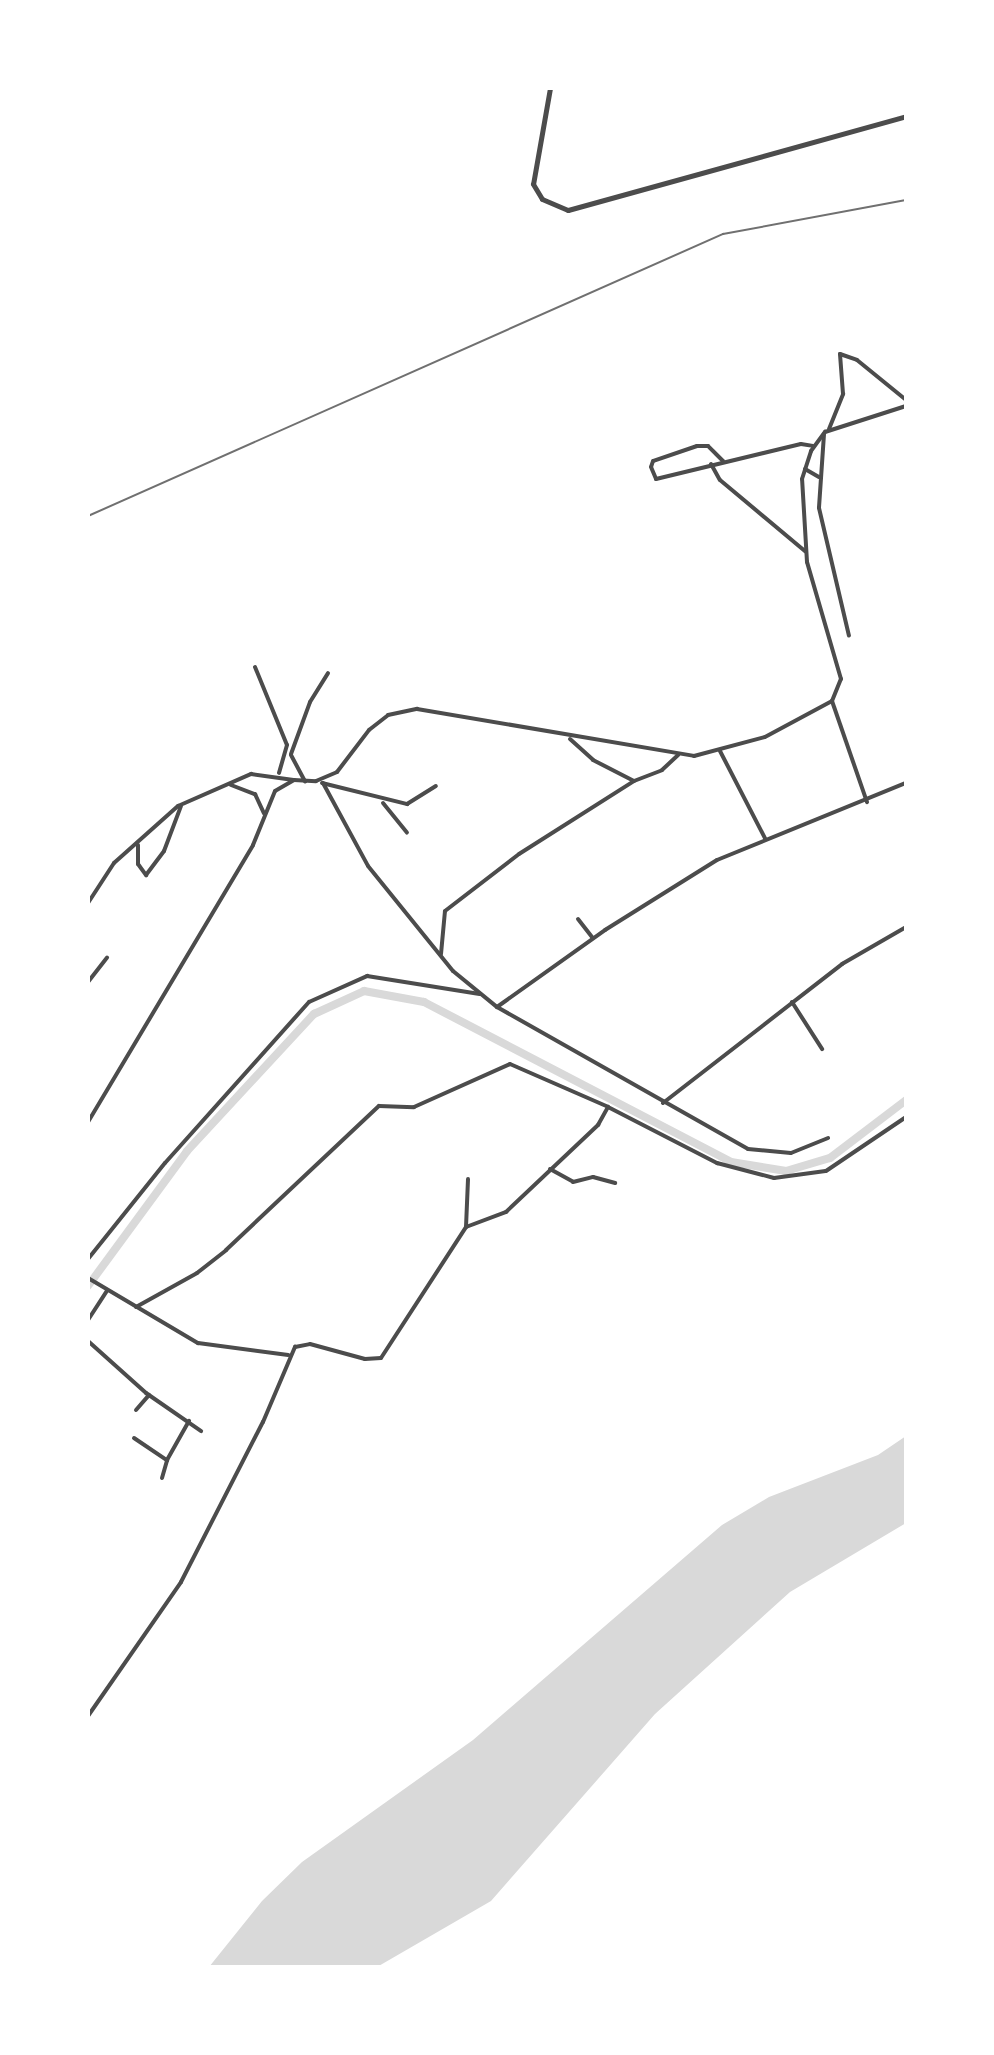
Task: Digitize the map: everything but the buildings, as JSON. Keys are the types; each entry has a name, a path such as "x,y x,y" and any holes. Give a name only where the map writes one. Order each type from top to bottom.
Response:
{"street":[{"path":"550,88 533,184 542,199 568,210 906,116"},
{"path":"849,636 829,568 819,477 826,431 843,394 840,354 857,360 906,400"},
{"path":"316,781 337,772 369,730 388,715 417,709 678,755 720,751 765,737 832,701 841,679 806,552 801,513 805,469 813,446 826,431 906,406"},
{"path":"723,461 708,446 697,446 653,461 651,467 656,479 801,444 813,446"},
{"path":"711,464 720,480 806,552"},
{"path":"805,469 819,477"},
{"path":"255,667 305,781"},
{"path":"291,754 310,702 328,673"},
{"path":"832,701 867,802"},
{"path":"568,737 593,760 634,781"},
{"path":"278,774 287,745"},
{"path":"720,751 765,838"},
{"path":"441,956 445,911 519,854 634,781 662,770 678,755"},
{"path":"88,903 114,863 182,804 251,774 278,774 294,780 316,781 381,801 407,804 436,786"},
{"path":"88,1122 253,845 275,791 294,780"},
{"path":"323,783 368,866 441,956 497,1007 663,1103 759,1152 791,1153 828,1138"},
{"path":"497,1007 593,938 717,860 765,838 867,802 906,783"},
{"path":"229,784 255,794 264,814"},
{"path":"381,801 407,833"},
{"path":"139,843 138,864 146,875 164,851 182,804"},
{"path":"578,919 593,938"},
{"path":"663,1103 842,964 906,927"},
{"path":"88,982 107,958"},
{"path":"88,1259 165,1163 309,1002 367,976 480,994"},
{"path":"792,1002 822,1049"},
{"path":"136,1307 197,1273 226,1250 360,1120 379,1106 414,1107 510,1064 608,1107 740,1173 774,1178 826,1171 906,1117"},
{"path":"466,1227 506,1212 598,1125 608,1107"},
{"path":"550,1169 573,1182 593,1177 615,1183"},
{"path":"88,1278 198,1343 288,1355 310,1344 365,1359 381,1358 466,1227 468,1179"},
{"path":"88,1320 107,1291"},
{"path":"88,1341 149,1395 201,1431"},
{"path":"88,1716 181,1582 263,1422 288,1355"},
{"path":"136,1410 149,1395"},
{"path":"162,1478 167,1460 189,1421"},
{"path":"134,1438 167,1460"}],"shaded area":[{"path":"906,1436 906,1523 790,1592 655,1714 491,1901 377,1967 209,1967 262,1901 302,1862 473,1740 722,1525 769,1497 878,1455"}],"waterway":[{"path":"88,1286 187,1151 314,1014 364,991 424,1002 731,1162 786,1171 830,1158 906,1100"}],"railway":[{"path":"88,516 723,234 906,200"}]}
